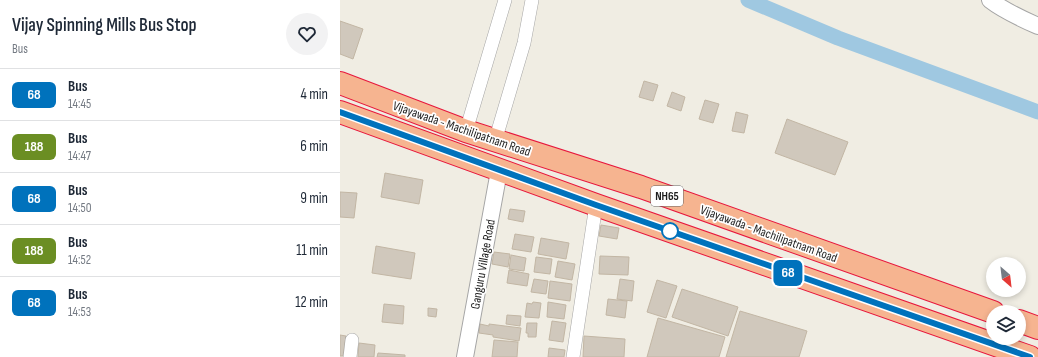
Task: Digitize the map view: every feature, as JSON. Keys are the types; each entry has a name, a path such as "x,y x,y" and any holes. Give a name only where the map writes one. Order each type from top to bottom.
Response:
{"highway":[{"name":"Vijayawada - Machilipatnam Road","path":"340,83 466,131 641,187 986,310"},
{"name":"Vijayawada - Machilipatnam Road","path":"340,112 596,205 1030,357"},
{"path":"1026,324 1038,328"}],"street":[{"path":"466,131 505,0"},
{"path":"495,141 524,43 532,0"},
{"path":"990,0 996,5 1025,21 1038,26"},
{"name":"Ganguru Village Road","path":"465,357 499,170"},
{"path":"573,357 596,205"},
{"path":"350,357 352,340"}],"building":[{"path":"340,21 363,29 353,59 340,54"},
{"path":"644,81 658,85 653,101 639,97"},
{"path":"672,92 685,97 681,111 667,106"},
{"path":"705,100 719,104 713,123 699,119"},
{"path":"736,112 748,115 744,133 732,131"},
{"path":"787,119 848,142 835,175 775,153"},
{"path":"385,173 423,180 419,204 381,197"},
{"path":"340,192 357,193 354,218 340,217"},
{"path":"510,209 525,211 523,222 508,219"},
{"path":"601,225 619,228 617,239 599,236"},
{"path":"515,234 534,237 531,252 512,249"},
{"path":"541,238 569,243 566,259 538,254"},
{"path":"376,246 415,253 411,279 372,273"},
{"path":"494,252 510,254 508,267 492,264"},
{"path":"511,255 526,258 524,271 509,269"},
{"path":"600,256 629,257 628,275 599,274"},
{"path":"536,257 552,259 550,274 534,272"},
{"path":"558,261 575,264 572,280 555,277"},
{"path":"509,270 529,274 527,286 507,283"},
{"path":"534,279 548,281 546,294 531,292"},
{"path":"620,279 634,281 632,301 617,299"},
{"path":"657,280 677,286 666,318 647,312"},
{"path":"550,281 572,284 570,301 548,298"},
{"path":"682,289 738,307 728,336 672,317"},
{"path":"608,299 627,301 625,318 606,315"},
{"path":"533,302 541,303 539,318 525,317 527,303 532,304"},
{"path":"548,302 566,305 564,319 547,317"},
{"path":"384,304 404,306 403,324 382,322"},
{"path":"428,308 437,309 436,317 428,316"},
{"path":"740,311 807,331 799,357 726,357"},
{"path":"507,315 521,316 520,326 506,324"},
{"path":"658,318 725,337 719,357 647,357"},
{"path":"552,321 566,323 563,342 549,340"},
{"path":"527,323 537,323 536,337 528,337 528,333 526,333"},
{"path":"480,324 521,328 519,341 479,333"},
{"path":"340,335 346,336 343,356 340,356"},
{"path":"584,336 625,339 624,357 583,357"},
{"path":"494,340 518,342 517,357 492,357"},
{"path":"359,343 375,345 374,357 358,357"},
{"path":"549,348 565,350 564,357 548,357"},
{"path":"378,353 405,355 405,357 377,357"}],"waterway":[{"path":"748,0 838,38 1038,112"}],"bus line":[{"name":"68","path":"340,112 683,236 966,336 1030,357"}]}
